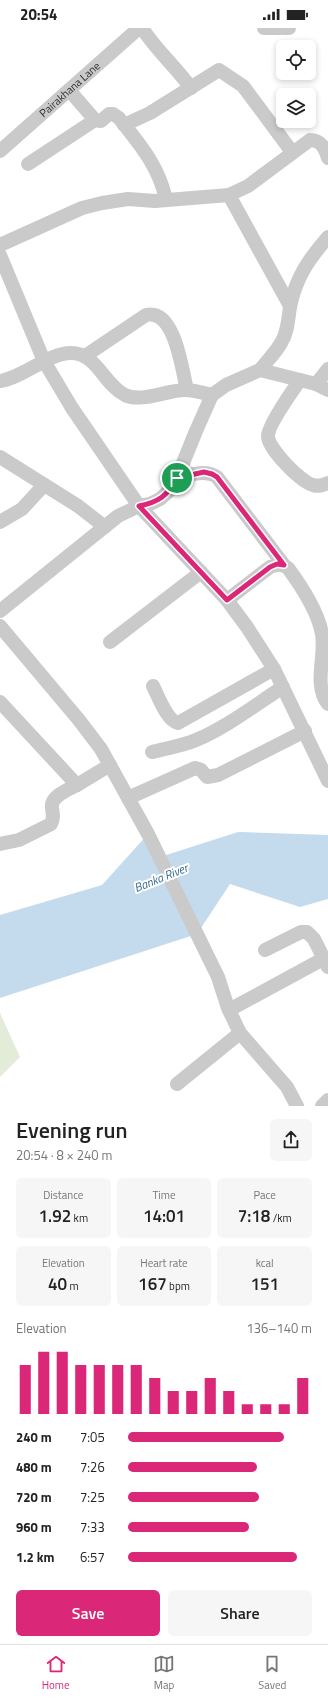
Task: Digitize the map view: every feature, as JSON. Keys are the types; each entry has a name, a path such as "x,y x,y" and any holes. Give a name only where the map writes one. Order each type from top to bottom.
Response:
{"street":[{"name":"Pairakhana Lane","path":"0,151 139,28"},
{"path":"142,28 149,40 181,74 191,88"},
{"path":"264,28 289,28"},
{"path":"124,125 191,88 216,71 222,71 228,77 243,86 292,152"},
{"path":"69,90 95,120 101,121 109,114 116,115 155,167 163,185 166,200"},
{"path":"28,164 95,120"},
{"path":"0,245 82,208 102,202 128,199 166,200 229,195 248,186 310,140 317,140 321,144 328,158"},
{"path":"229,195 290,306"},
{"path":"0,611 118,516 139,506 150,504 160,499 171,489 212,395 226,385 260,370 282,342 297,280 311,257 328,237"},
{"path":"0,255 44,361 72,408 139,506 227,600 274,669 328,781"},
{"path":"85,356 146,315 152,313 158,315 171,330 176,343 187,390"},
{"path":"0,381 13,378 44,361 68,353 78,353 85,356 125,395 141,397 187,390 212,395"},
{"path":"260,370 322,387 328,369"},
{"path":"300,380 271,426 268,436 271,445 302,480 313,485 326,487"},
{"path":"0,457 78,506 105,527"},
{"path":"177,478 204,472 217,477 293,575 316,615 323,635 321,685 324,699 328,704"},
{"path":"0,522 22,509 44,485"},
{"path":"227,600 270,567 277,564 284,565"},
{"path":"110,642 201,572"},
{"path":"0,627 79,720 101,749 148,834 218,977 229,1010 240,1033 287,1088 297,1106"},
{"path":"153,686 169,716 174,722 178,723 274,669"},
{"path":"152,752 183,745 209,734 283,687"},
{"path":"0,702 77,785"},
{"path":"128,798 194,768 201,770 207,777 218,775 305,731"},
{"path":"0,844 20,840 51,824 53,820 51,805 53,799 110,765"},
{"path":"229,1010 326,963 314,939 307,932 301,932 265,950"},
{"path":"177,1084 240,1033"},
{"path":"322,1106 328,1100"}],"green space":[{"path":"0,1013 20,1057 0,1077"}],"water":[{"name":"Banka River","path":"238,832 328,835 328,899 300,907 230,884 197,934 0,998 0,915 102,885 148,834 160,857"}],"route":[{"path":"204,472 217,477 284,565 277,564 270,567 227,600 139,506 150,504 160,499 171,489 177,478 204,472"}]}
